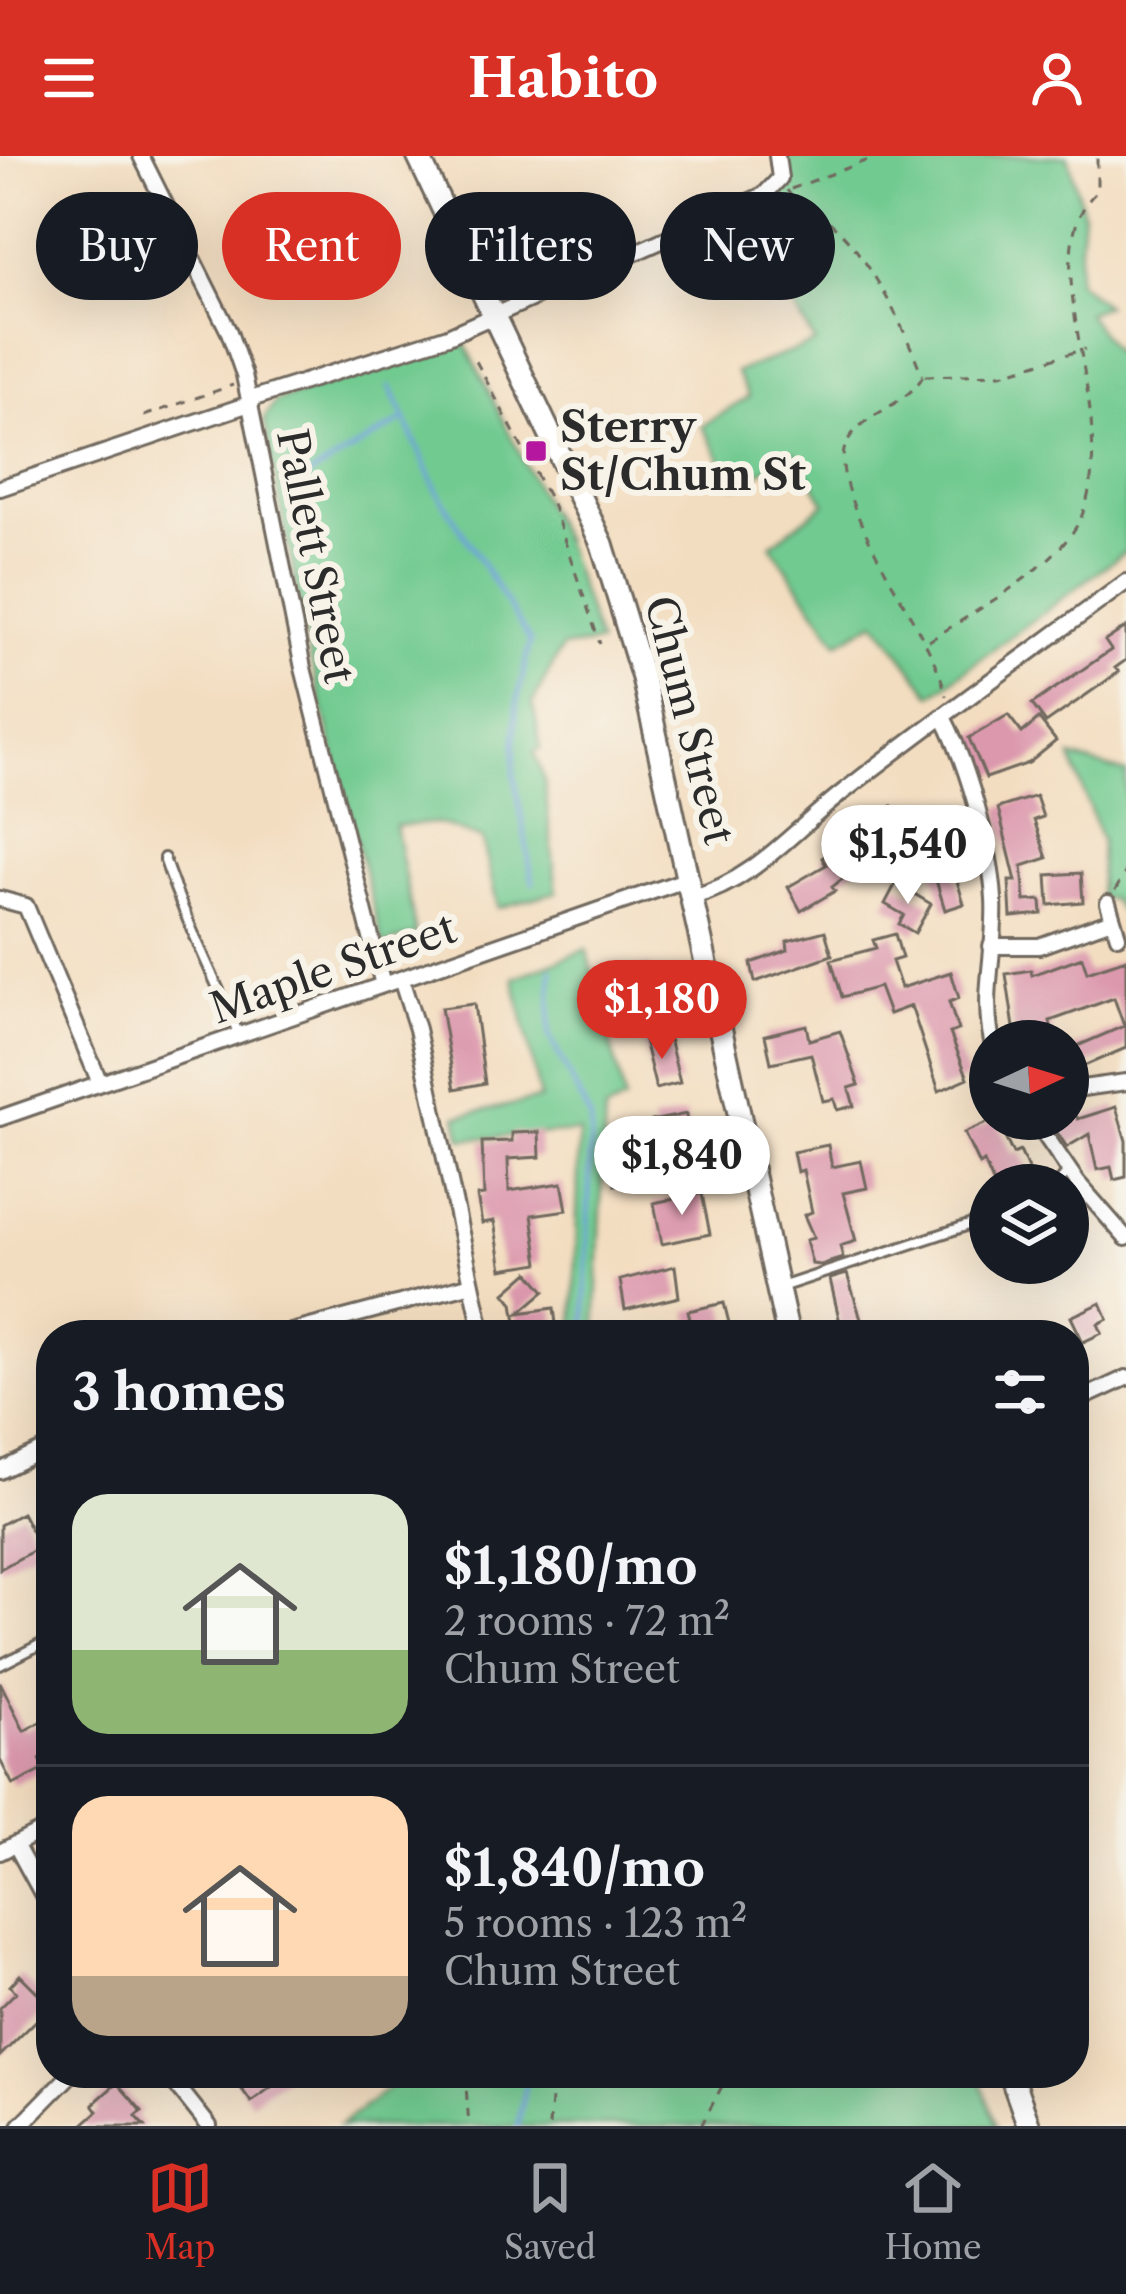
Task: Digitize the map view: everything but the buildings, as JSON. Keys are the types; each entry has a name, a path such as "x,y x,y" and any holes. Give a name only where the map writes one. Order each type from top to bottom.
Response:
{"street":[{"name":"Pallett Street","path":"141,156 229,332 251,401 303,668 383,985"},
{"name":"Chum Street","path":"418,156 615,577 690,888 785,1320"},
{"path":"0,488 493,317 782,187 777,156"},
{"name":"Maple Street","path":"0,1118 401,979 690,888 724,886 1126,583"},
{"path":"946,715 992,886 989,1020"},
{"path":"0,899 26,906 100,1083"},
{"path":"1108,903 1109,921 1118,936"},
{"path":"991,946 1039,946 1109,921"},
{"path":"401,979 417,1029 480,1320"},
{"path":"1089,1087 1126,1082"},
{"path":"1089,1195 1126,1238"},
{"path":"321,1320 472,1284"},
{"path":"1089,1395 1126,1378"},
{"path":"0,1472 36,1454"},
{"path":"36,1834 7,1848 36,1889"},
{"path":"20,2126 57,2088"},
{"path":"179,2088 209,2126"},
{"path":"1015,2088 1029,2126"}],"lane":[{"path":"164,858 192,940 206,957 239,1035"},
{"path":"778,1287 969,1225"},
{"path":"0,1665 36,1647"}],"path":[{"path":"879,156 782,187 796,203 814,208 866,264 903,325 923,376"},
{"path":"928,641 999,596 1078,524 1096,469 1097,443 1070,254 1078,209 1096,191 1097,156"},
{"path":"923,376 1001,374 1086,348"},
{"path":"476,361 552,504 600,644"},
{"path":"923,376 912,395 852,434 842,458 848,492 928,641 946,715"},
{"path":"144,416 237,384"},
{"path":"1108,903 1126,871"},
{"path":"466,2088 469,2126"},
{"path":"549,2126 552,2088"},
{"path":"701,2126 721,2088"}],"green space":[{"path":"784,156 1068,156 1083,212 1077,281 1106,306 1087,313 1126,369 1126,551 932,695 876,621 838,643 771,545 825,503 795,452 736,486 702,426 749,397 736,372 815,343 790,300 835,300 835,192 779,192 787,169"},
{"path":"463,339 564,543 599,643 562,648 533,702 541,749 534,751 544,779 557,892 498,908 482,839 437,823 395,826 416,934 383,945 310,658 264,419 276,401"},
{"path":"1071,757 1126,773 1126,910 1121,913 1111,899 1099,898 1101,840"},
{"path":"587,949 625,1101 605,1112 597,1320 574,1320 579,1132 462,1139 457,1116 540,1099 514,978"},
{"path":"388,2088 983,2088 996,2126 339,2126"}],"waterway":[{"path":"390,386 437,491 530,641 516,708 514,774 533,883"},
{"path":"307,477 403,420"},
{"path":"552,969 549,1035 591,1120 585,1320"},
{"path":"518,2126 524,2088"}],"place":[{"name":"Sterry St/Chum St","path":"536,451"}]}
